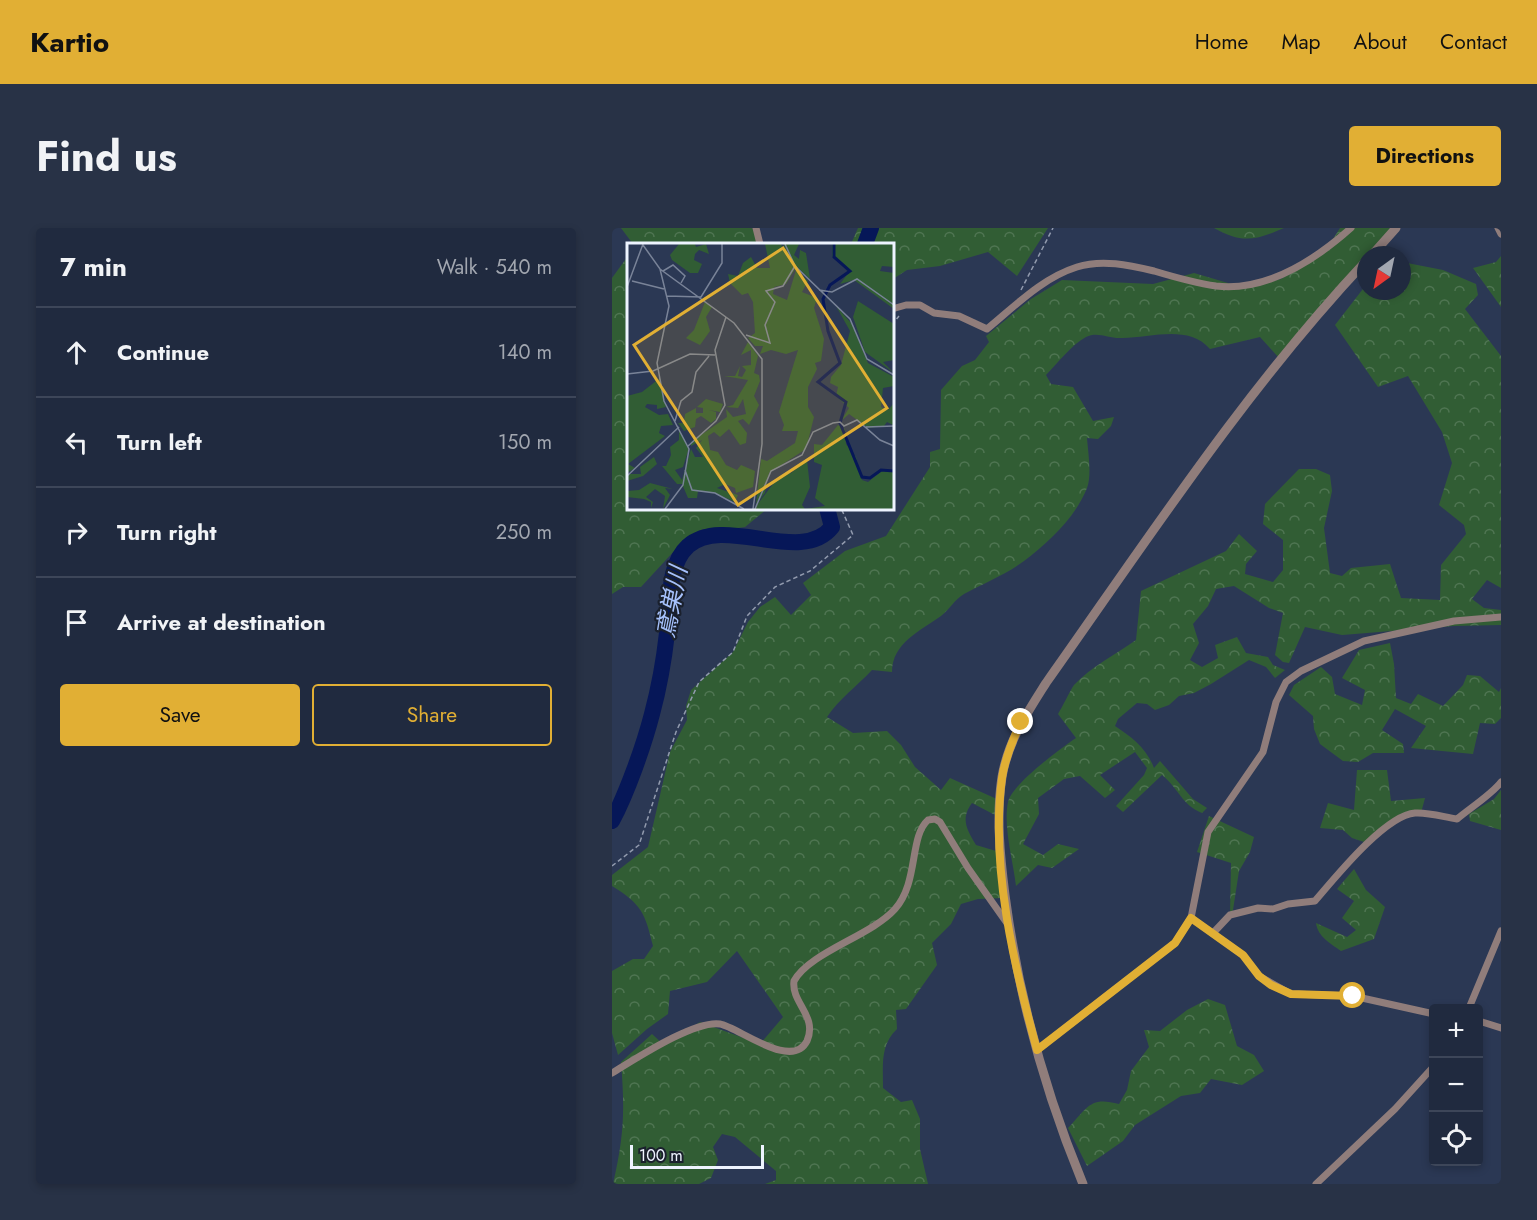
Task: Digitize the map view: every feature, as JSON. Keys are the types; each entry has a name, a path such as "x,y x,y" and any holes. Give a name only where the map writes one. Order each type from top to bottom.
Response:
{"street":[{"path":"756,228 760,243"},
{"path":"894,308 906,305 921,305 934,313 959,316 987,329 1054,277 1076,267 1096,263 1134,267 1216,286 1235,286 1269,280 1310,260 1351,228"},
{"path":"1380,246 1396,228"},
{"path":"1498,228 1501,234"},
{"path":"1083,1184 1064,1138 1037,1050 1009,926 1000,846 999,806 1002,776 1010,746 1021,722 1234,418 1312,318 1357,270"},
{"path":"1037,1050 1175,943 1191,918 1208,832 1263,752 1276,702 1286,682 1301,671 1358,643 1454,621 1501,617"},
{"path":"1214,932 1230,915 1258,908 1273,909 1288,904 1316,901 1354,854 1388,827 1414,812 1457,819 1485,795 1496,789 1501,782"},
{"path":"612,1073 675,1037 715,1023 723,1024 763,1046 792,1051 800,1048 807,1040 810,1026 806,1012 793,987 794,981 805,967 849,942 896,908 909,885 919,834 928,820 934,819 940,822 968,868 1009,926"},
{"path":"1191,918 1214,932 1243,955 1259,976 1291,994 1353,996 1429,1013"},
{"path":"1471,1004 1501,931"},
{"path":"1483,1022 1501,1028"},
{"path":"1316,1184 1395,1109 1429,1072"}],"path":[{"path":"1013,308 1034,260 1053,228"},
{"path":"612,866 639,845 676,732 699,682 733,652 747,616 775,587 810,571 853,535 842,510"}],"green space":[{"path":"621,228 752,228 761,243 632,243"},
{"path":"858,228 1048,228 1017,276 988,252 940,266 907,270 894,278 894,243 851,243"},
{"path":"1214,228 1284,228 1257,237 1241,238"},
{"path":"1340,228 1400,228 1385,246 1357,246 1357,276 1279,358 1260,337 1210,349 1201,341 1191,337 1169,334 1122,338 1090,335 1080,340 1046,375 1051,384 1073,387 1093,421 1114,417 1111,426 1098,439 1087,438 1089,477 1087,488 1076,509 1043,546 1024,561 961,596 941,616 916,633 902,645 897,653 892,672 872,670 827,717 853,733 887,731 901,745 915,767 941,790 950,778 999,800 995,815 972,803 966,814 966,824 976,845 996,851 1004,898 978,899 961,904 951,924 932,943 937,965 906,1009 896,1010 897,1029 885,1049 883,1088 901,1102 912,1100 920,1119 920,1149 928,1184 765,1184 776,1180 776,1171 735,1137 722,1134 713,1147 718,1160 711,1178 699,1184 613,1184 623,1123 621,1062 652,1034 664,1045 700,1022 760,1044 783,1017 737,951 707,982 670,991 668,1014 618,1055 612,1033 612,971 633,959 644,959 653,946 640,910 630,898 612,886 612,875 648,847 670,752 687,720 686,706 691,690 733,652 748,622 760,607 775,597 791,615 811,595 803,583 845,551 886,536 930,467 930,452 940,449 941,390 962,366 975,360 989,342 986,336 1031,299 1062,280 1153,284 1194,273 1245,288 1281,279 1324,253"},
{"path":"1501,256 1501,307 1473,268 1496,262"},
{"path":"627,257 627,510 766,510 745,527 715,531 703,529 687,537 641,587 623,587 612,594 612,278"},
{"path":"1411,264 1443,270 1476,284 1478,295 1465,309 1501,356 1501,588 1487,580 1472,599 1484,608 1501,610 1501,625 1454,626 1342,635 1305,627 1289,663 1283,662 1275,655 1283,613 1269,608 1234,586 1216,589 1208,606 1193,624 1199,643 1190,660 1202,667 1218,658 1215,645 1237,637 1246,653 1268,657 1273,665 1285,670 1275,678 1266,667 1249,660 1194,693 1179,696 1169,705 1155,710 1147,704 1137,703 1118,719 1115,726 1138,744 1154,768 1160,761 1193,799 1207,808 1202,813 1189,805 1162,775 1123,812 1116,806 1144,775 1147,768 1135,752 1100,775 1115,790 1105,798 1080,776 1064,779 1038,798 1039,814 1023,844 1043,855 1058,844 1079,849 1052,868 1038,865 1016,886 1008,833 1008,802 1011,795 1027,777 1076,738 1058,714 1074,685 1136,640 1141,591 1226,551 1239,534 1257,551 1246,564 1245,574 1273,582 1283,570 1283,540 1263,524 1265,504 1299,469 1316,469 1330,475 1332,491 1324,528 1330,573 1342,576 1351,568 1390,564 1401,598 1440,600 1441,565 1466,534 1464,525 1439,505 1452,463 1442,432 1408,376 1378,387 1335,325 1357,297 1357,300 1411,300"},
{"path":"1390,643 1396,698 1411,704 1418,694 1443,706 1463,685 1467,675 1480,676 1499,692 1501,688 1501,718 1495,724 1480,723 1473,754 1411,748 1426,726 1395,709 1382,730 1403,744 1404,753 1373,753 1358,762 1343,761 1320,744 1314,729 1313,716 1289,695 1294,685 1321,667 1332,677 1335,694 1362,705 1365,690 1342,678 1359,650"},
{"path":"1357,770 1387,770 1391,801 1425,798 1421,813 1410,812 1364,842 1352,838 1343,830 1320,828 1328,803 1354,810"},
{"path":"1501,790 1501,830 1470,821 1469,814 1494,799"},
{"path":"1209,816 1254,837 1250,852 1239,871 1233,910 1230,915 1231,863 1197,852"},
{"path":"1354,869 1366,890 1385,907 1374,939 1341,951 1322,936 1316,923 1347,937 1356,930 1342,918 1354,901 1337,889"},
{"path":"1208,999 1225,1005 1237,1046 1254,1055 1264,1071 1242,1085 1211,1079 1200,1093 1181,1096 1135,1125 1123,1141 1087,1166 1068,1128 1090,1105 1102,1101 1119,1104 1127,1090 1131,1071 1149,1047 1144,1030 1160,1031 1187,1010"}],"waterway":[{"name":"鳶巣川","path":"865,243 871,228"},
{"name":"鳶巣川","path":"612,821 635,769 652,714 664,653 673,575 681,554 688,546 704,538 722,535 783,542 802,542 818,538 832,527 828,510"}],"route":[{"path":"1021,722 1010,746 1002,776 999,806 1000,846 1009,926 1024,1001 1037,1050 1175,943 1191,918 1214,932 1243,955 1259,976 1271,985 1291,994 1353,996"}]}
